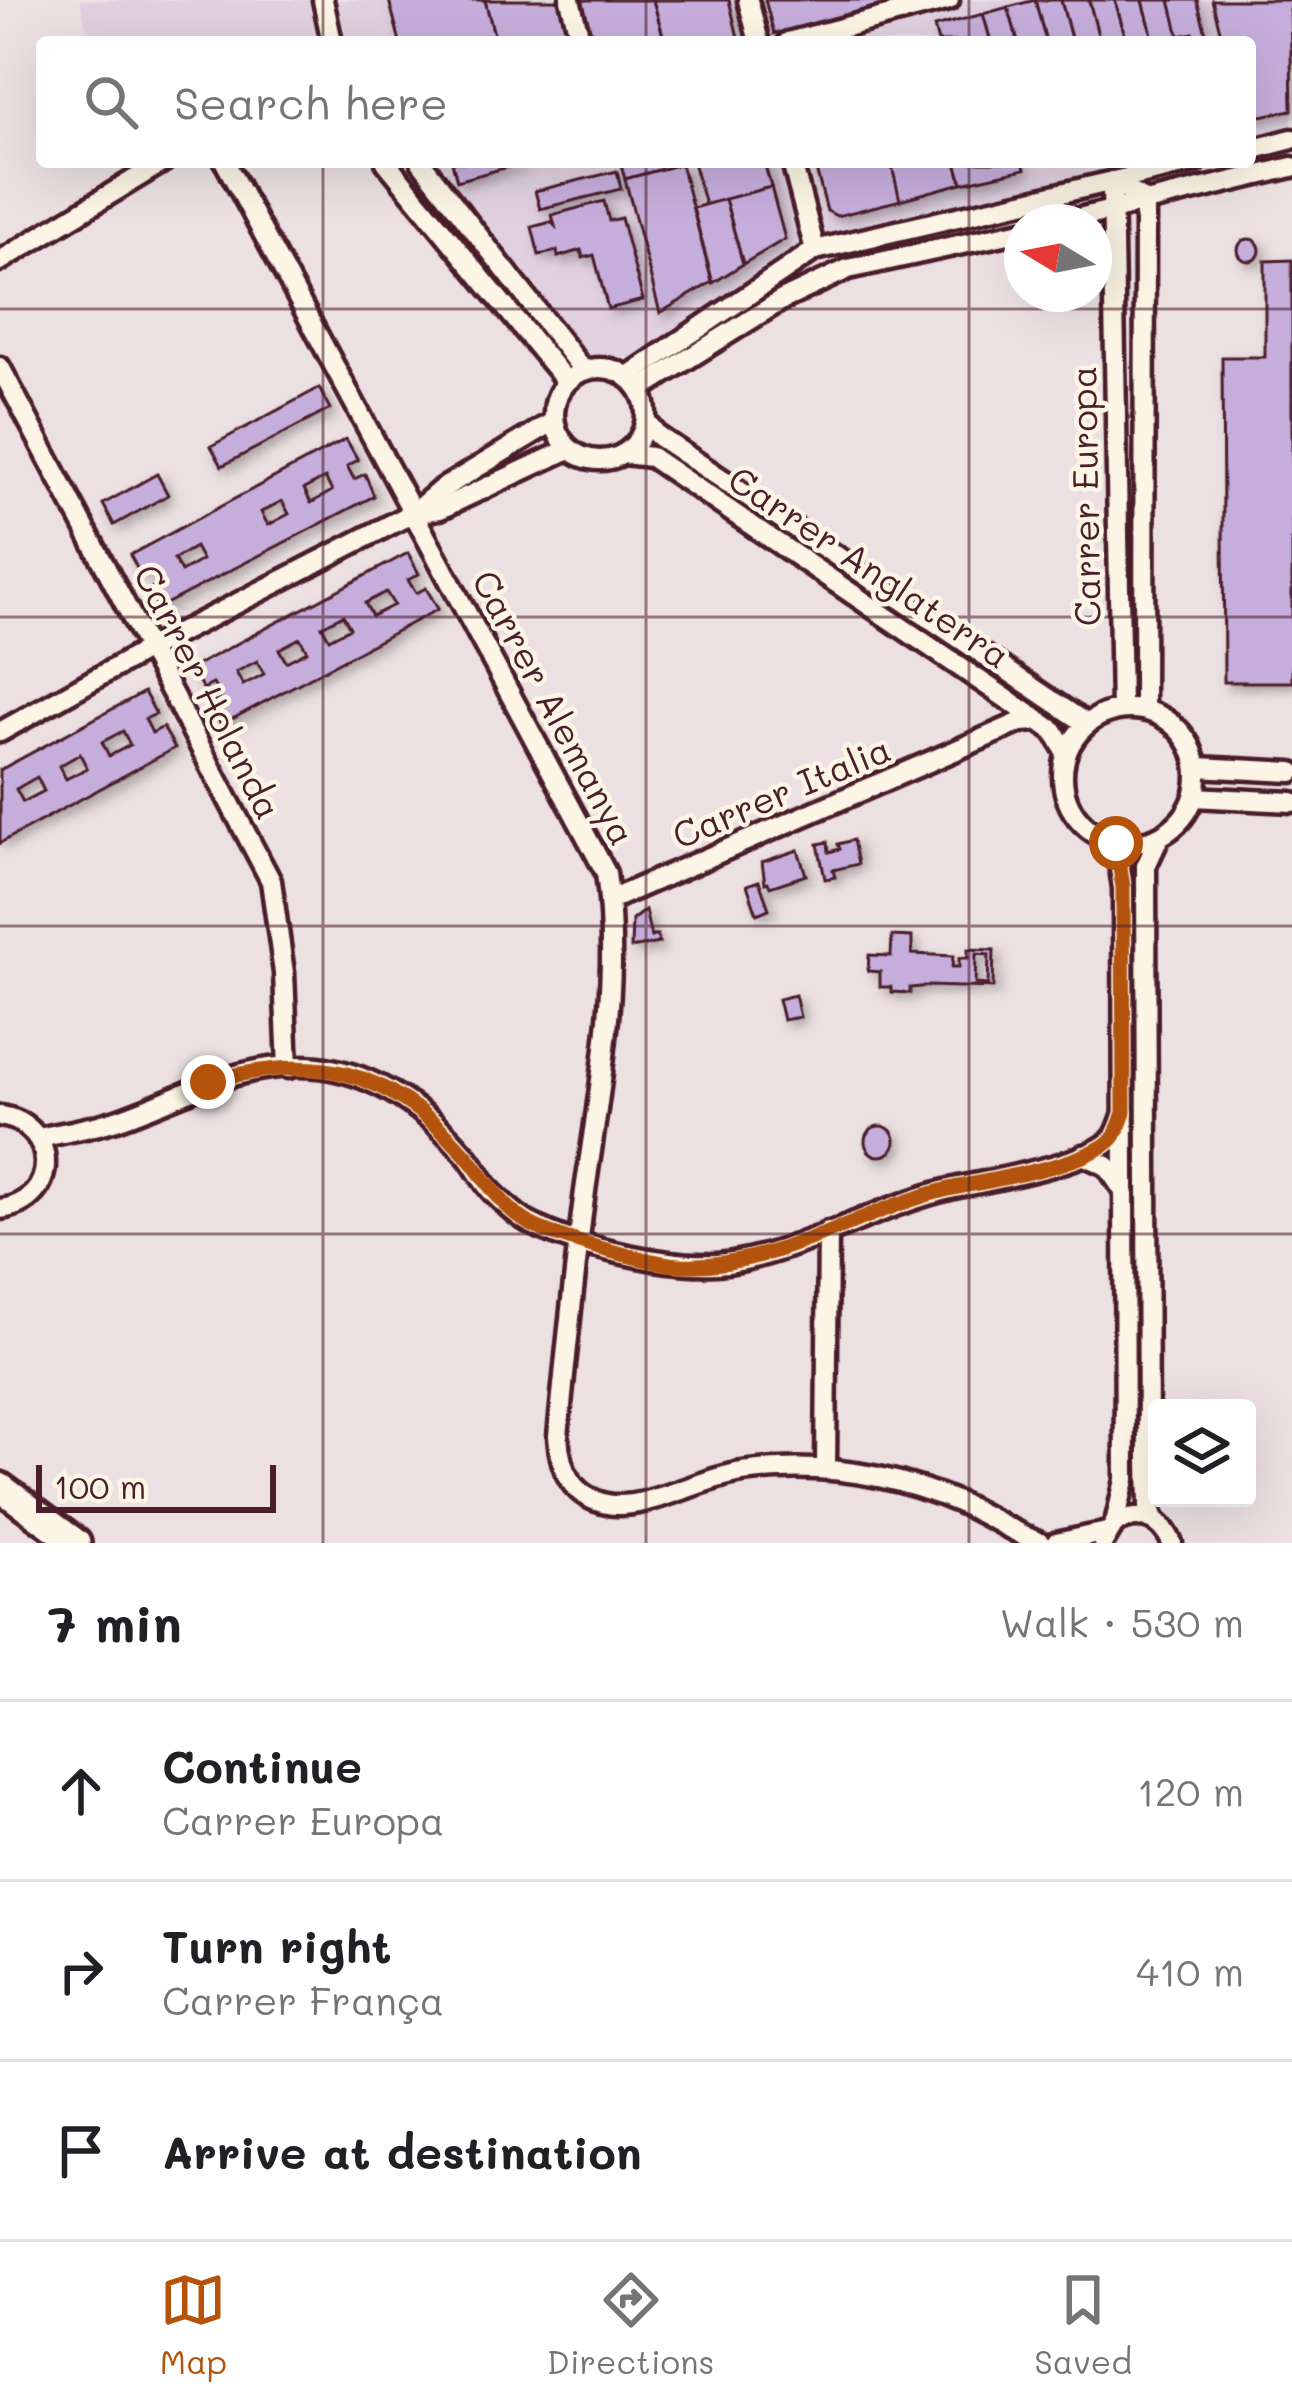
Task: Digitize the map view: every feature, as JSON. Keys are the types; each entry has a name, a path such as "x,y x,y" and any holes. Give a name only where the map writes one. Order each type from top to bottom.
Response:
{"highway":[{"path":"0,1487 76,1543"}],"street":[{"path":"319,36 321,0"},
{"path":"321,0 330,36"},
{"path":"570,0 579,36"},
{"path":"748,0 757,36"},
{"path":"811,36 949,0"},
{"path":"1256,148 1292,139"},
{"path":"1112,211 1292,167"},
{"path":"0,261 153,168"},
{"name":"Carrer Alemanya","path":"229,168 606,873 610,900 606,1040 558,1436 559,1461 567,1479 587,1497 606,1504 634,1505 705,1479 748,1471 826,1468 914,1485 1041,1543"},
{"path":"391,168 574,376"},
{"path":"425,168 574,376"},
{"path":"794,168 815,250"},
{"path":"634,383 815,250 1169,168"},
{"path":"1112,181 1145,201"},
{"name":"Carrer Europa","path":"1112,181 1112,204"},
{"name":"Carrer Europa","path":"1144,710 1145,201"},
{"name":"Carrer Europa","path":"1112,211 1121,709"},
{"path":"634,383 782,300 848,269 1004,235"},
{"name":"Carrer Holanda","path":"0,367 271,881 284,973 288,1068"},
{"path":"605,367 634,383 646,421 642,434 624,454 600,461 569,449 554,422 554,406 574,376 605,367"},
{"name":"Carrer Anglaterra","path":"646,421 658,436 1087,724"},
{"path":"0,732 150,648 413,513 440,490 554,422"},
{"path":"413,513 440,509 569,449"},
{"name":"Carrer Anglaterra","path":"624,454 651,457 1054,730 1066,753"},
{"path":"977,742 998,720 1000,706 987,685"},
{"path":"1121,709 1144,710 1177,728 1188,742 1197,767 1194,797 1178,824 1159,838 1116,843 1091,832 1067,803 1062,780 1066,753 1087,724 1121,709"},
{"name":"Carrer Italia","path":"610,900 1022,722 1040,721"},
{"path":"1197,767 1292,772"},
{"path":"1194,797 1292,804"},
{"path":"1154,1520 1148,1462 1146,866 1159,838"},
{"path":"1108,1533 1125,1480 1123,887 1116,843"},
{"path":"39,1138 116,1120 241,1073 320,1067 376,1084 424,1114 465,1154 491,1192 530,1223 578,1242 675,1265 722,1264 764,1254 926,1195 1083,1155 1113,1138 1124,1113"},
{"path":"0,1116 18,1120 39,1138 45,1152 42,1182 22,1203 0,1209"},
{"path":"1083,1155 1107,1166 1124,1192"},
{"path":"826,1468 828,1231"},
{"path":"1056,1543 1108,1533 1140,1515 1166,1529 1172,1543"}],"shaded area":[{"path":"80,0 1292,0 1292,150 1256,158 1256,36 89,36"},
{"path":"430,168 1209,168 1044,204 1004,204 1004,213 824,252 646,359 573,353"}],"building":[{"path":"389,0 485,0 494,36 398,36"},
{"path":"485,0 559,0 568,36 494,36"},
{"path":"580,0 653,0 663,36 589,36"},
{"path":"653,0 729,0 738,36 663,36"},
{"path":"765,0 900,0 774,34"},
{"path":"1035,0 1061,0 1070,36 1044,36"},
{"path":"1035,0 1044,36 1016,36 1008,7"},
{"path":"1061,0 1089,0 1098,36 1070,36"},
{"path":"1089,0 1115,0 1125,36 1098,36"},
{"path":"1115,0 1143,0 1152,36 1125,36"},
{"path":"1143,0 1170,0 1179,36 1152,36"},
{"path":"1170,0 1197,0 1207,36 1179,36"},
{"path":"1212,0 1290,0 1292,110 1256,117 1256,36 1221,36"},
{"path":"1008,7 1016,36 989,36 983,14"},
{"path":"983,14 989,36 936,36 934,27"},
{"path":"454,168 504,168 457,181"},
{"path":"622,168 666,168 625,179"},
{"path":"682,168 712,282 660,313 625,179"},
{"path":"695,168 766,168 771,187 705,205"},
{"path":"816,168 893,168 901,200 837,216 827,211"},
{"path":"892,168 958,168 962,183 900,200"},
{"path":"958,168 1025,169 962,183"},
{"path":"617,171 621,189 540,209 535,191"},
{"path":"771,187 785,239 743,264 725,199"},
{"path":"725,199 743,264 713,283 693,208"},
{"path":"604,201 609,221 621,218 643,300 608,309 594,255 583,258 581,250 558,257 557,251 539,255 532,227 551,222 555,226 552,215"},
{"path":"1249,239 1260,250 1249,261 1238,250"},
{"path":"1292,260 1292,682 1224,682 1222,357 1265,357 1265,261"},
{"path":"319,388 330,409 222,466 211,446"},
{"path":"346,439 358,460 347,466 354,479 365,474 374,496 158,608 149,589 159,584 152,570 141,576 130,555","holes":["325,478 332,491 311,503 304,489","282,501 289,514 268,525 261,512","195,547 202,560 181,572 174,559"]},
{"path":"157,474 168,495 114,525 103,504"},
{"path":"408,553 419,574 408,580 416,593 426,588 438,609 221,725 210,703 221,697 213,684 203,689 191,668","holes":["386,592 394,605 372,616 365,603","343,615 350,628 329,639 322,626","300,638 307,651 286,662 279,649","257,661 264,674 243,685 236,672"]},
{"path":"144,692 156,714 145,719 152,733 163,727 175,748 0,843 0,770","holes":["123,731 130,745 109,756 102,742","80,754 87,768 66,779 59,766","37,777 44,791 23,802 16,789"]},
{"path":"853,840 858,864 833,870 835,877 825,879 818,844 828,842 829,852"},
{"path":"798,850 806,875 770,887 765,883 762,862"},
{"path":"759,881 769,909 757,914 747,885"},
{"path":"645,910 651,937 657,935 659,943 631,948 632,920"},
{"path":"892,936 912,937 912,954 953,956 952,967 959,967 959,958 968,958 968,949 994,950 993,988 929,986 910,988 910,993 891,992 891,987 880,987 880,972 868,971 869,955 891,956","holes":["976,954 989,955 988,985 975,984"]},
{"path":"795,995 800,1017 783,1020 778,999"},
{"path":"880,1126 895,1141 880,1156 865,1141"}],"route":[{"path":"208,1082 258,1068 320,1067 376,1084 424,1114 465,1154 491,1192 530,1223 578,1242 675,1265 722,1264 764,1254 926,1195 1047,1167 1113,1138 1124,1113 1123,887 1116,843"}]}
